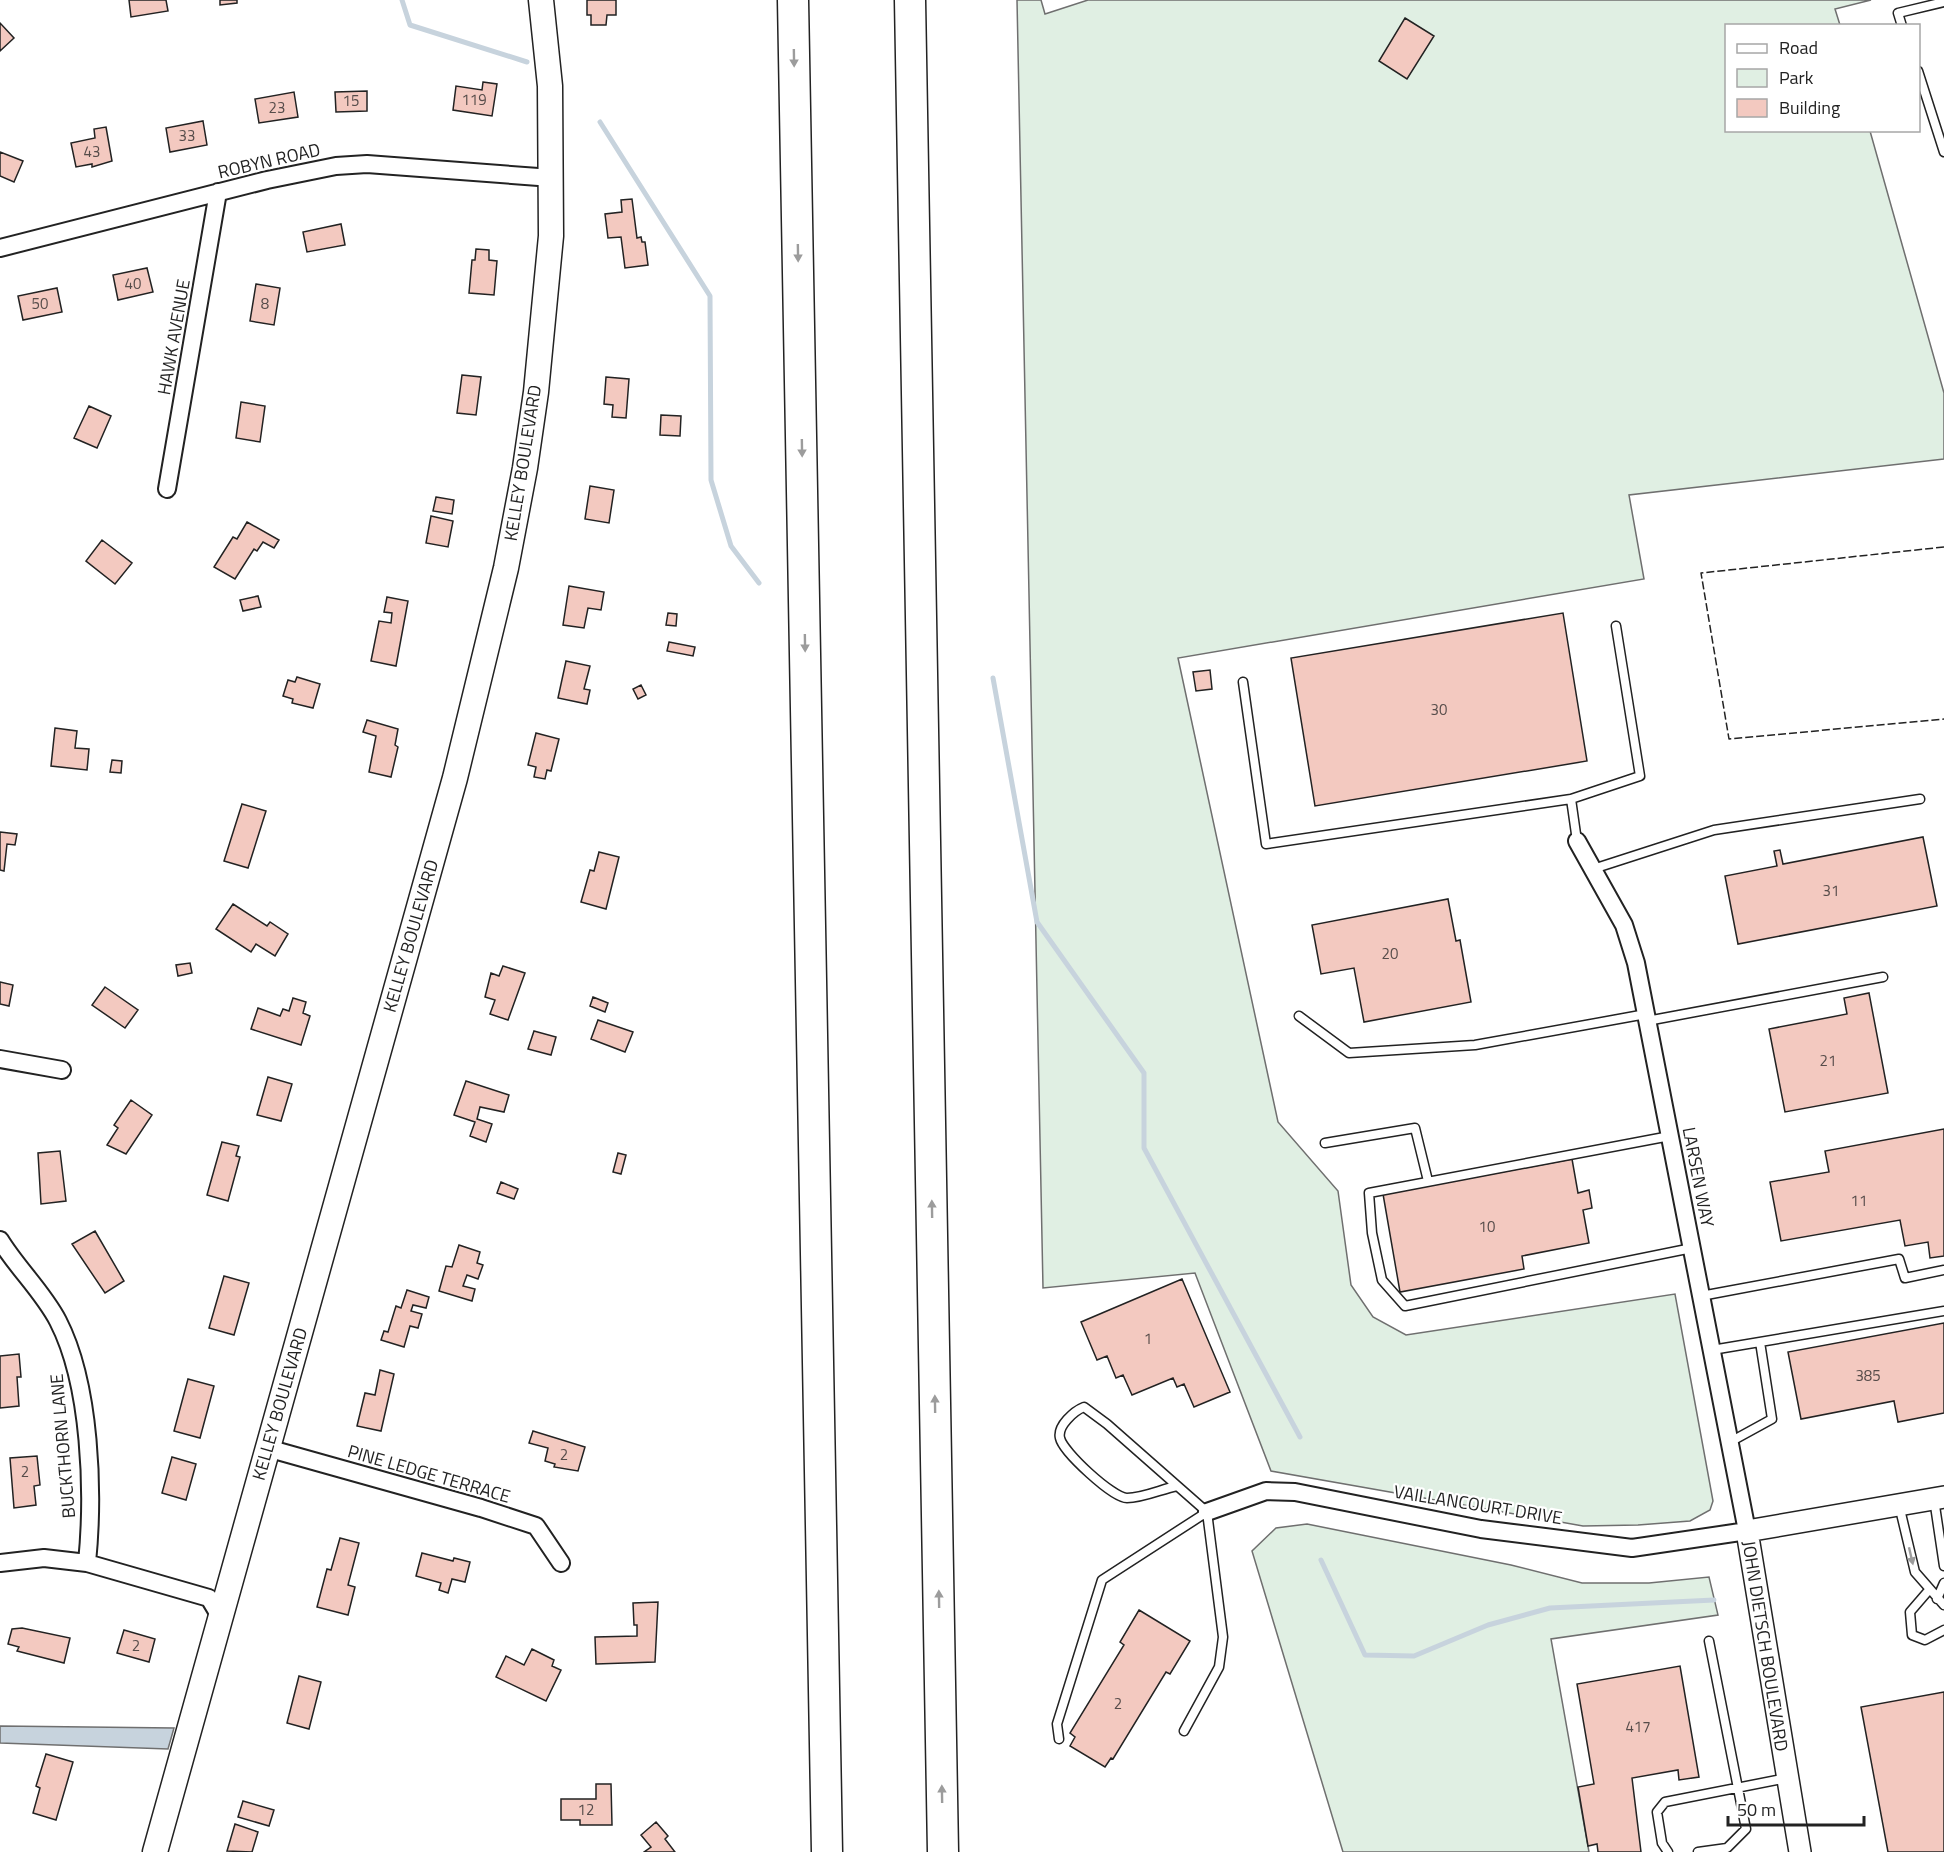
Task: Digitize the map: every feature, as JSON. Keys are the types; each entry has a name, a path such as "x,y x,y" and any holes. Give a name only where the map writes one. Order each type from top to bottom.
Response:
{"highway":[{"path":"794,0 827,1852"},
{"path":"910,0 943,1852"}],"main road":[{"name":"KELLEY BOULEVARD","path":"155,1852 455,778 503,580 525,468 536,392 551,236 550,86 541,0"}],"street":[{"name":"ROBYN ROAD","path":"0,248 219,192 336,166 367,164 552,178"},
{"name":"HAWK AVENUE","path":"167,489 219,192"},
{"name":"LARSEN WAY","path":"1577,841 1624,924 1636,963 1747,1531"},
{"path":"0,1059 62,1070"},
{"name":"BUCKTHORN LANE","path":"0,1240 58,1320 79,1374 90,1488 87,1563"},
{"name":"PINE LEDGE TERRACE","path":"267,1448 481,1508 536,1526 561,1563"},
{"name":"VAILLANCOURT DRIVE","path":"1207,1512 1266,1491 1295,1492 1481,1529 1632,1548 1747,1531"},
{"name":"JOHN DIETSCH BOULEVARD","path":"1800,1852 1747,1531 1939,1498"},
{"path":"0,1563 44,1558 87,1563 209,1598 221,1618"}],"lane":[{"path":"1901,24 1898,13 1944,2"},
{"path":"1920,77 1944,152"},
{"path":"1244,682 1266,844 1571,800 1640,776 1616,626"},
{"path":"1593,869 1714,830 1920,799"},
{"path":"1571,800 1577,841"},
{"path":"1299,1016 1349,1053 1475,1045 1883,977"},
{"path":"1325,1143 1415,1128 1428,1181"},
{"path":"1670,1136 1369,1192 1372,1233 1382,1280 1405,1306 1692,1248"},
{"path":"1701,1296 1899,1259 1905,1278 1944,1270"},
{"path":"1712,1350 1944,1311"},
{"path":"1730,1442 1772,1419 1760,1342"},
{"path":"1177,1486 1127,1498 1115,1496 1066,1449 1059,1437 1061,1428 1076,1410 1084,1407 1091,1411 1207,1512 1223,1636 1219,1667 1184,1731"},
{"path":"1939,1498 1944,1566"},
{"path":"1899,1505 1915,1572 1940,1602"},
{"path":"1059,1739 1057,1724 1102,1580 1207,1512"},
{"path":"1940,1602 1944,1583"},
{"path":"1929,1590 1910,1612 1912,1635 1925,1640 1944,1630"},
{"path":"1698,1852 1727,1848 1746,1829 1709,1641"},
{"path":"1668,1852 1662,1844 1657,1812 1665,1802 1786,1778"}],"green space":[{"path":"1017,0 1041,0 1045,14 1088,0 1871,0 1835,9 1840,24 1725,24 1725,132 1870,132 1944,393 1944,459 1629,495 1644,579 1178,658 1278,1122 1338,1191 1351,1285 1373,1317 1406,1335 1675,1294 1713,1501 1710,1510 1690,1521 1583,1526 1271,1471 1195,1273 1043,1288"},
{"path":"1307,1524 1511,1565 1582,1583 1649,1583 1709,1577 1718,1615 1551,1639 1589,1852 1343,1852 1252,1551 1276,1528"}],"shaded area":[{"path":"0,1726 174,1728 168,1749 0,1743"}],"building":[{"path":"129,0 166,0 168,11 131,17"},
{"path":"220,0 237,0 237,3 220,5"},
{"path":"587,0 616,0 616,15 607,15 606,25 591,25 591,15 587,15"},
{"path":"1405,18 1434,36 1407,79 1379,61"},
{"path":"0,23 14,38 0,51"},
{"path":"483,82 497,84 492,116 453,110 456,86 482,90"},
{"path":"367,91 367,111 336,112 335,92"},
{"path":"294,92 298,117 259,123 255,99"},
{"path":"203,121 207,145 170,152 166,128"},
{"path":"106,127 112,161 92,167 92,164 76,167 71,143 95,138 94,129"},
{"path":"0,152 23,161 14,182 0,176"},
{"path":"632,199 637,238 641,237 642,242 645,242 648,265 625,268 621,237 608,238 605,214 622,212 621,200"},
{"path":"341,224 345,245 307,252 303,232"},
{"path":"476,249 489,250 489,260 497,261 494,295 469,293 472,260 475,260"},
{"path":"147,268 153,292 118,300 113,275"},
{"path":"256,284 280,288 274,325 250,321"},
{"path":"57,288 62,312 23,320 18,296"},
{"path":"462,375 481,377 476,415 457,413"},
{"path":"606,377 629,379 626,418 612,417 613,405 604,404"},
{"path":"241,402 265,406 260,442 236,438"},
{"path":"89,406 111,416 97,448 74,438"},
{"path":"661,415 681,416 680,436 660,435"},
{"path":"590,486 614,490 609,523 585,519"},
{"path":"436,497 454,500 452,514 433,511"},
{"path":"431,516 453,521 448,547 426,543"},
{"path":"247,522 279,540 274,548 263,542 257,551 254,549 235,579 214,567 233,537 237,539"},
{"path":"102,540 132,563 115,584 86,561"},
{"path":"569,586 604,592 601,610 588,608 584,628 563,625"},
{"path":"258,596 261,607 243,611 240,600"},
{"path":"387,597 408,601 396,666 371,661 379,621 391,623 392,613 384,612"},
{"path":"668,613 677,614 676,626 666,625"},
{"path":"1563,613 1587,761 1315,806 1291,658"},
{"path":"669,642 695,647 693,656 667,651"},
{"path":"566,661 590,666 584,689 590,690 587,704 558,698"},
{"path":"1210,670 1212,689 1196,691 1193,672"},
{"path":"297,677 320,684 313,708 292,703 293,699 283,696 288,680 295,682"},
{"path":"641,685 646,695 638,699 633,689"},
{"path":"367,720 398,729 395,745 398,747 391,777 369,772 376,736 363,732"},
{"path":"55,728 77,731 75,748 89,749 87,770 51,766"},
{"path":"536,733 559,739 551,771 547,770 545,779 534,777 536,767 528,765"},
{"path":"112,760 122,761 121,773 110,772"},
{"path":"242,804 266,811 248,868 224,861"},
{"path":"0,832 17,834 15,845 7,844 4,871 0,870"},
{"path":"1923,837 1937,906 1738,944 1725,876 1777,866 1774,851 1780,850 1783,864"},
{"path":"599,852 619,857 606,909 581,902 590,870 594,871"},
{"path":"1448,899 1456,941 1460,940 1471,1002 1364,1022 1354,968 1321,974 1312,925"},
{"path":"233,904 267,926 270,922 288,934 275,956 256,944 251,952 216,929"},
{"path":"190,963 192,973 178,976 176,965"},
{"path":"503,966 525,973 508,1020 490,1014 495,1000 485,997 491,973 499,976"},
{"path":"0,982 13,985 9,1006 0,1004"},
{"path":"105,987 138,1010 125,1028 92,1005"},
{"path":"1869,993 1888,1093 1785,1112 1769,1029 1847,1014 1844,998"},
{"path":"593,997 608,1003 605,1012 590,1006"},
{"path":"293,998 306,1002 303,1013 310,1016 301,1045 251,1029 258,1008 280,1016 283,1009 289,1011"},
{"path":"598,1020 633,1032 625,1052 591,1039"},
{"path":"534,1031 556,1037 551,1055 528,1049"},
{"path":"268,1077 292,1084 281,1121 257,1115"},
{"path":"466,1081 509,1095 504,1112 480,1107 477,1119 492,1124 486,1142 470,1136 475,1122 454,1115"},
{"path":"131,1100 152,1115 126,1154 107,1145 118,1128 114,1125"},
{"path":"1944,1129 1944,1256 1930,1258 1928,1242 1905,1246 1900,1220 1781,1241 1770,1182 1829,1172 1825,1151"},
{"path":"222,1142 239,1146 236,1156 240,1157 228,1201 207,1195"},
{"path":"60,1151 66,1201 41,1204 38,1153"},
{"path":"618,1153 626,1155 621,1174 613,1172"},
{"path":"1572,1159 1578,1193 1589,1190 1592,1208 1583,1210 1589,1243 1522,1256 1524,1269 1400,1292 1383,1194"},
{"path":"501,1182 518,1189 514,1199 497,1193"},
{"path":"95,1231 124,1281 105,1293 72,1244"},
{"path":"459,1245 480,1252 477,1263 483,1265 478,1279 467,1275 463,1286 475,1289 472,1301 439,1291 446,1266 452,1267"},
{"path":"224,1276 249,1283 234,1335 209,1328"},
{"path":"1182,1279 1230,1392 1194,1407 1184,1384 1177,1387 1173,1378 1132,1395 1123,1375 1116,1378 1107,1356 1097,1360 1081,1322"},
{"path":"407,1290 429,1297 426,1308 413,1305 411,1311 422,1314 418,1328 410,1326 404,1347 381,1340 384,1331 388,1332 396,1306 401,1308"},
{"path":"1944,1323 1944,1413 1898,1422 1894,1401 1801,1419 1788,1352"},
{"path":"19,1354 21,1377 17,1377 19,1406 0,1408 0,1356"},
{"path":"380,1370 394,1374 381,1431 357,1426 365,1393 375,1395"},
{"path":"188,1379 214,1386 200,1438 174,1431"},
{"path":"533,1431 585,1447 578,1471 554,1467 555,1464 545,1461 548,1448 529,1443"},
{"path":"37,1456 40,1485 34,1486 36,1505 14,1508 10,1458"},
{"path":"172,1457 196,1464 186,1500 162,1493"},
{"path":"340,1538 359,1543 348,1585 355,1587 348,1615 317,1607 327,1569 331,1570"},
{"path":"422,1553 453,1561 454,1558 470,1562 465,1582 452,1579 448,1593 439,1590 441,1583 416,1576"},
{"path":"658,1602 655,1662 596,1664 595,1637 637,1636 633,1603"},
{"path":"1139,1610 1190,1641 1170,1674 1166,1672 1113,1759 1111,1758 1105,1767 1070,1746 1075,1737 1070,1733 1124,1645 1120,1642"},
{"path":"22,1628 70,1638 64,1663 17,1651 19,1647 8,1644 12,1629"},
{"path":"124,1630 155,1639 149,1662 117,1653"},
{"path":"532,1649 554,1660 552,1666 561,1670 546,1701 496,1677 506,1656 524,1665"},
{"path":"1680,1666 1699,1777 1679,1780 1678,1770 1632,1778 1641,1852 1598,1852 1597,1844 1588,1846 1578,1787 1594,1784 1577,1684"},
{"path":"299,1676 321,1682 309,1729 287,1723"},
{"path":"1944,1692 1944,1852 1888,1852 1861,1707"},
{"path":"46,1754 73,1762 56,1820 33,1813 40,1788 36,1786"},
{"path":"596,1784 611,1784 612,1825 580,1825 580,1820 561,1820 561,1799 596,1799"},
{"path":"243,1801 274,1810 269,1826 238,1817"},
{"path":"656,1822 668,1836 665,1839 675,1852 644,1852 651,1847 641,1835"},
{"path":"235,1824 258,1832 252,1852 227,1851"}],"waterway":[{"path":"402,0 410,25 527,62"},
{"path":"600,122 710,296 711,480 731,546 759,583"},
{"path":"993,678 1037,922 1144,1073 1144,1148 1300,1437"},
{"path":"1321,1560 1365,1655 1414,1656 1488,1625 1550,1608 1714,1600"}],"fence":[{"path":"1944,547 1701,573 1729,739 1944,719"}]}
